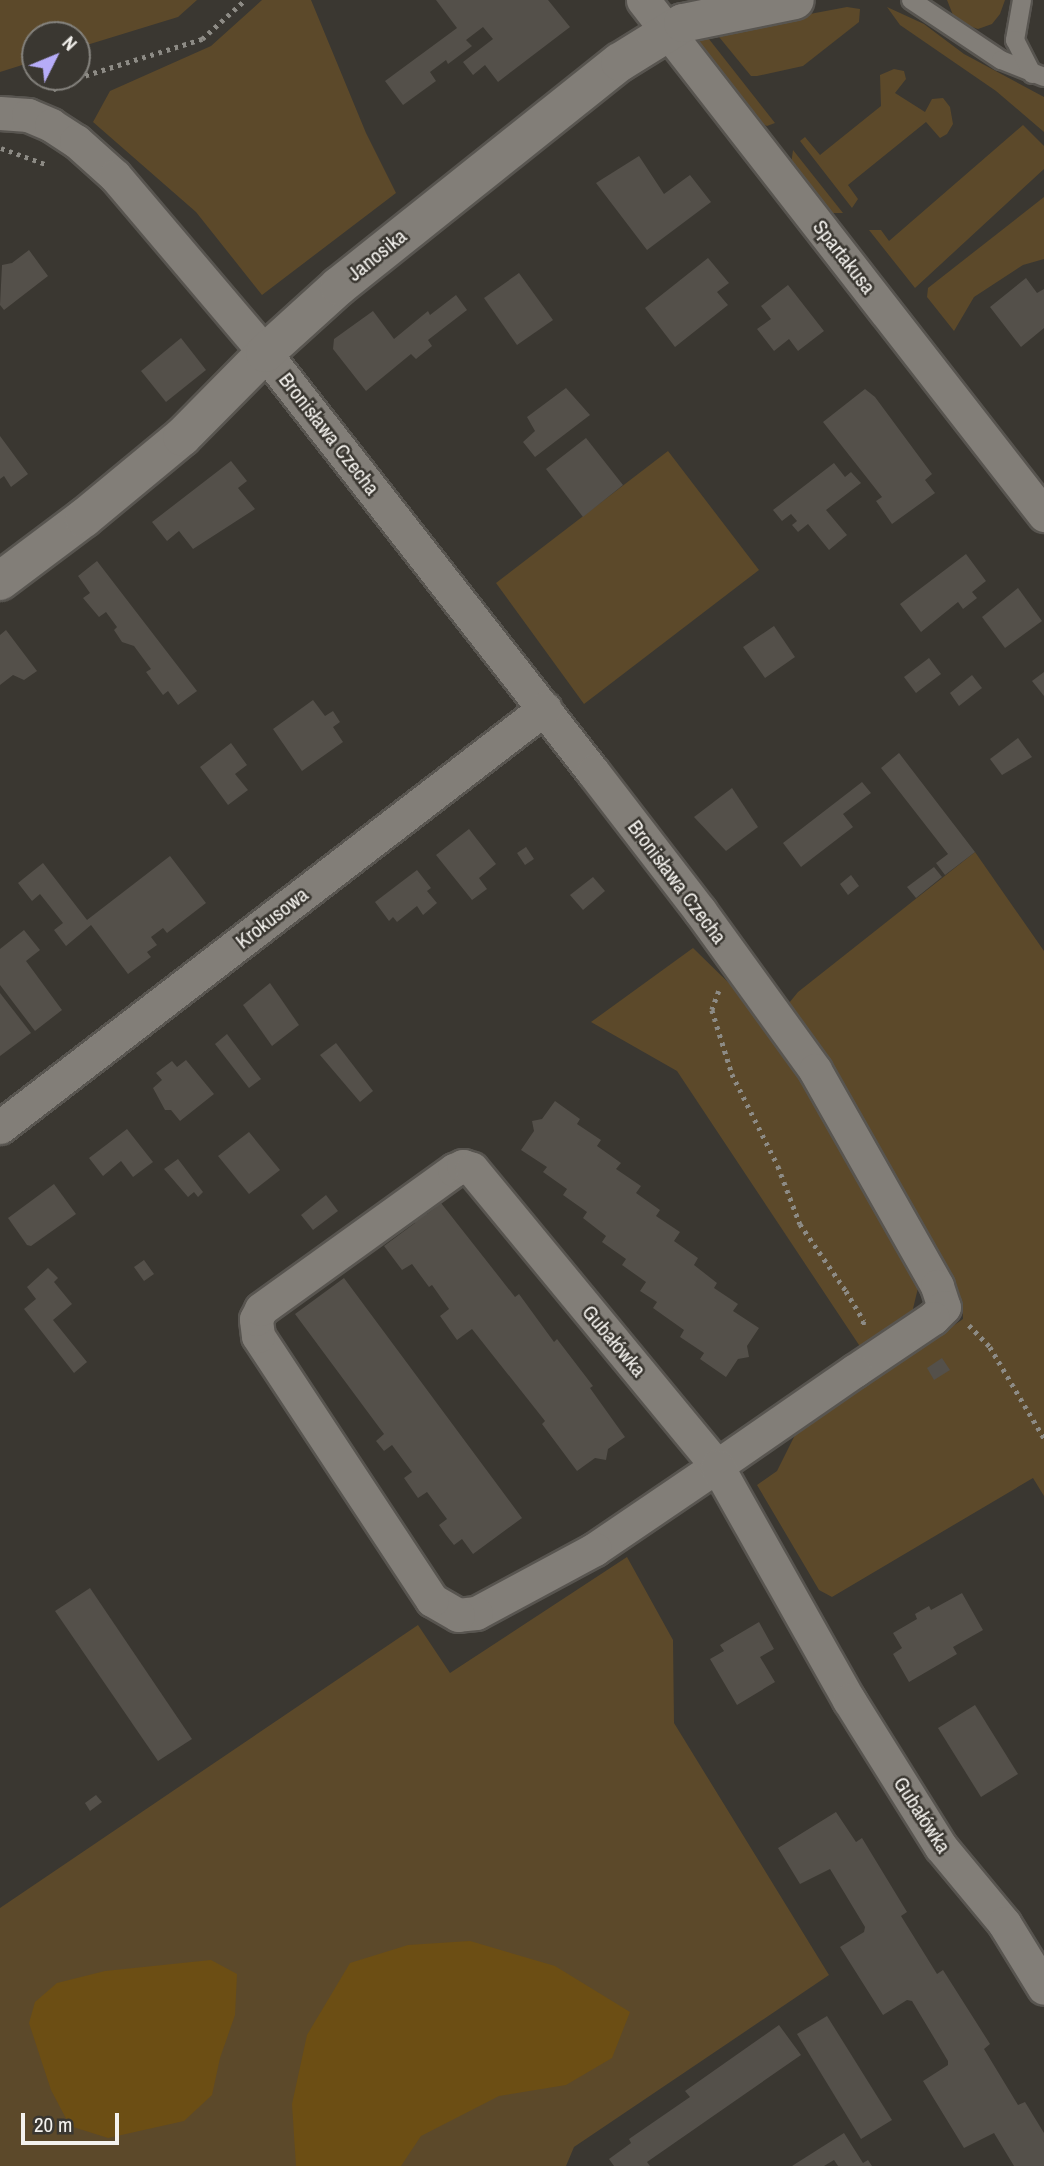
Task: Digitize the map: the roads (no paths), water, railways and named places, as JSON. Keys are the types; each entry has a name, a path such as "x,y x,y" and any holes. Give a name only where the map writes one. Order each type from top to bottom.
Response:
{"street":[{"name":"Spartakusa","path":"643,0 1044,515"},
{"name":"Janosika","path":"0,581 131,481 182,437 265,353 339,286 620,62 668,30 699,18 795,0"},
{"name":"Bronisława Czecha","path":"14,114 51,125 76,141 115,176 265,353 545,708 700,911 815,1070 937,1286 944,1307 933,1318 717,1466"},
{"name":"Krokusowa","path":"0,1127 545,708"},
{"name":"Gubałówka","path":"717,1466 595,1549 476,1613 458,1615 432,1600 258,1336 256,1319 261,1309 454,1170 463,1166 472,1169 717,1466 863,1723 941,1847 1004,1923 1044,1988"}],"lane":[{"path":"911,0 968,40 1038,75"},
{"path":"1022,0 1015,40 1038,75"}]}
